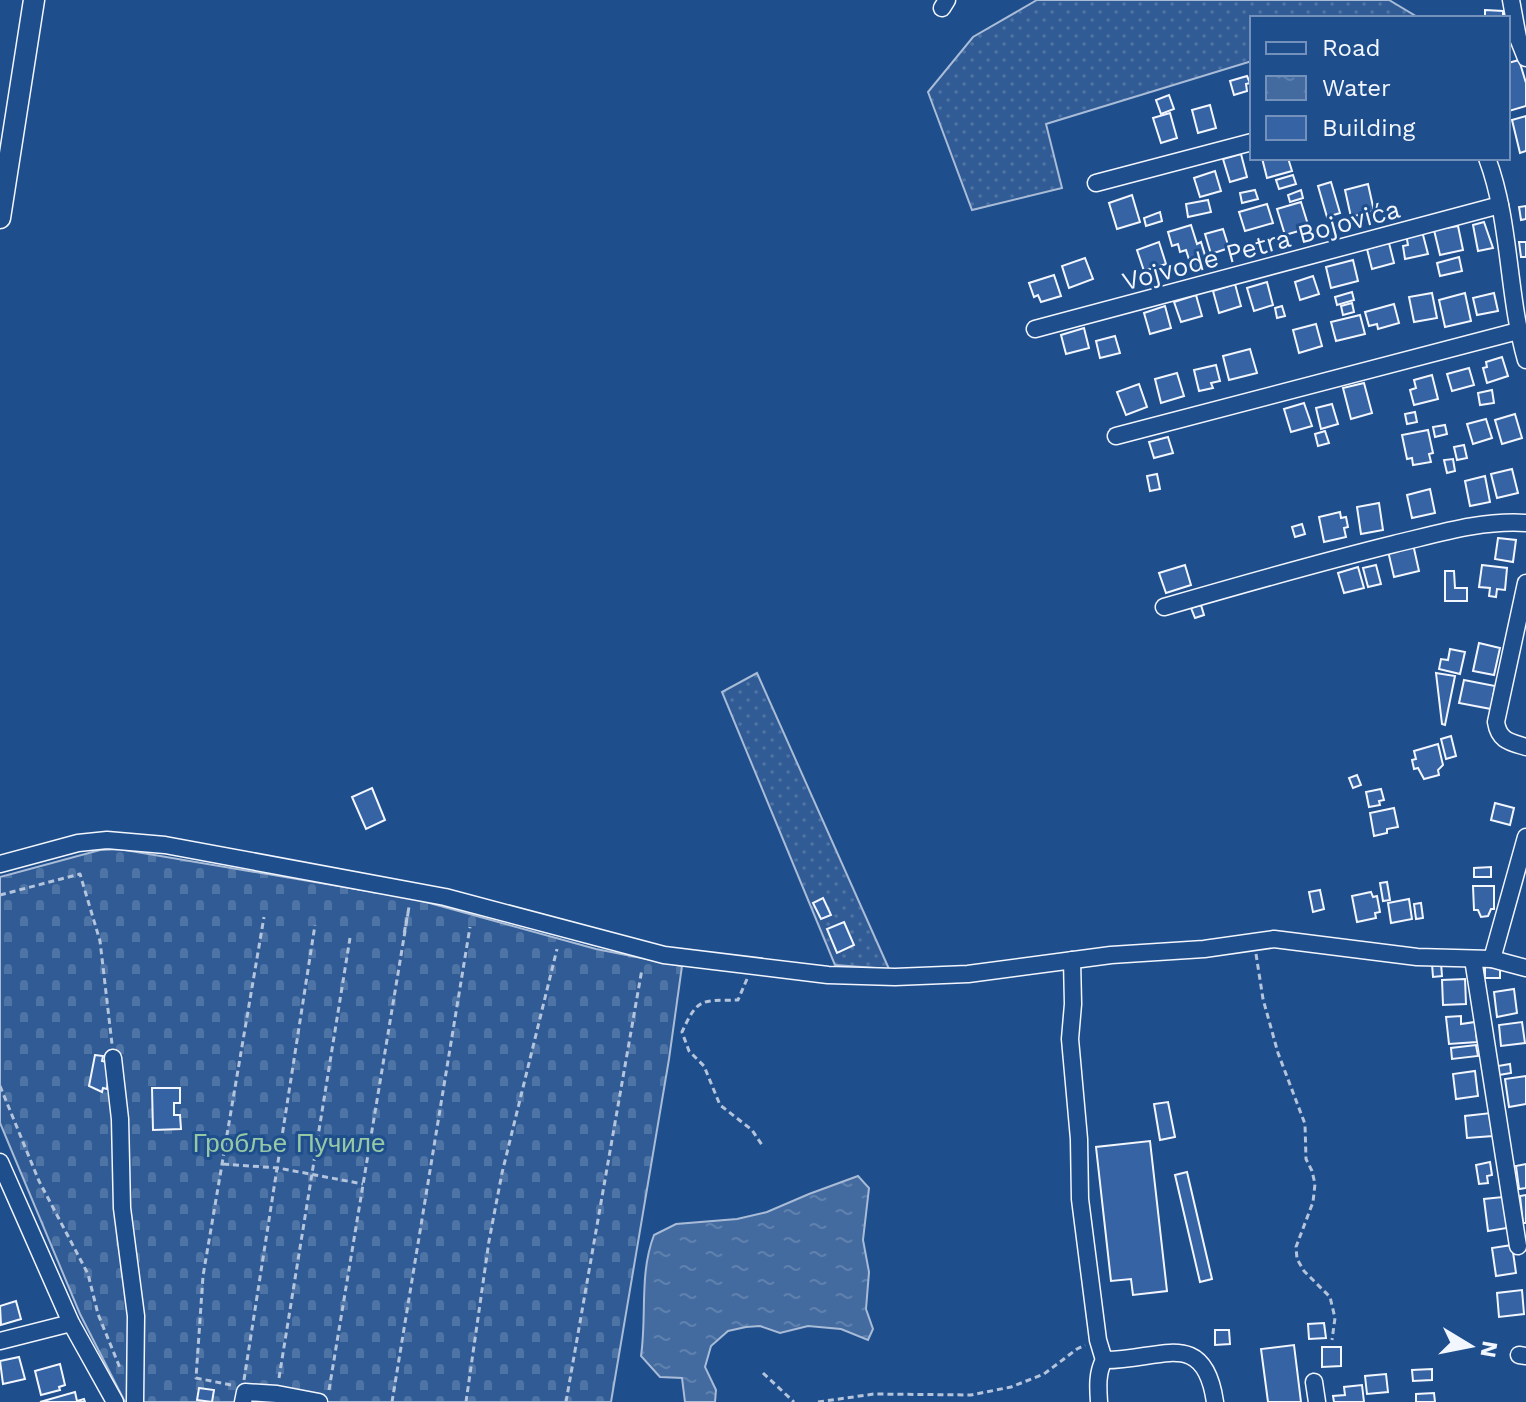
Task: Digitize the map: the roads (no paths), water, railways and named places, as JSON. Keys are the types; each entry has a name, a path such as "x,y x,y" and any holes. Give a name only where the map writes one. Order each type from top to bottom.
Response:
{"main road":[{"path":"0,218 34,0"}],"street":[{"path":"1511,0 1519,54"},
{"path":"1096,183 1250,143"},
{"path":"1488,160 1500,205 1518,331 1526,360"},
{"name":"Vojvode Petra Bojovića","path":"1035,329 1500,205"},
{"path":"1116,436 1518,331"},
{"path":"1164,607 1311,564 1456,529 1504,521 1526,523"},
{"path":"1526,583 1496,722 1503,739 1526,747"},
{"path":"1492,959 1526,837"},
{"path":"0,864 93,841 165,845 445,897 664,955 828,975 895,977 968,974 1155,950 1204,949 1274,939 1417,957 1492,959 1526,968"},
{"path":"1473,959 1518,1246"},
{"path":"1072,960 1070,1039 1079,1139 1080,1199 1098,1340 1104,1360 1100,1368 1099,1402"},
{"path":"113,1058 120,1119 122,1208 136,1316 135,1402"},
{"path":"0,1162 3,1180 71,1323 115,1402"},
{"path":"0,1341 71,1323"},
{"path":"1104,1360 1187,1352 1200,1358 1212,1381 1215,1402"},
{"path":"1314,1382 1317,1402"},
{"path":"243,1395 245,1392 277,1394 319,1402"}],"water":[{"path":"858,1176 869,1188 863,1240 869,1272 866,1309 873,1329 868,1340 841,1329 808,1326 780,1333 760,1326 728,1331 711,1346 705,1367 716,1390 715,1402 685,1402 682,1378 660,1377 641,1356 646,1265 654,1235 676,1224 737,1219 767,1212"}],"park label":[{"name":"Гробље Пучиле","path":"289,1143"}]}
